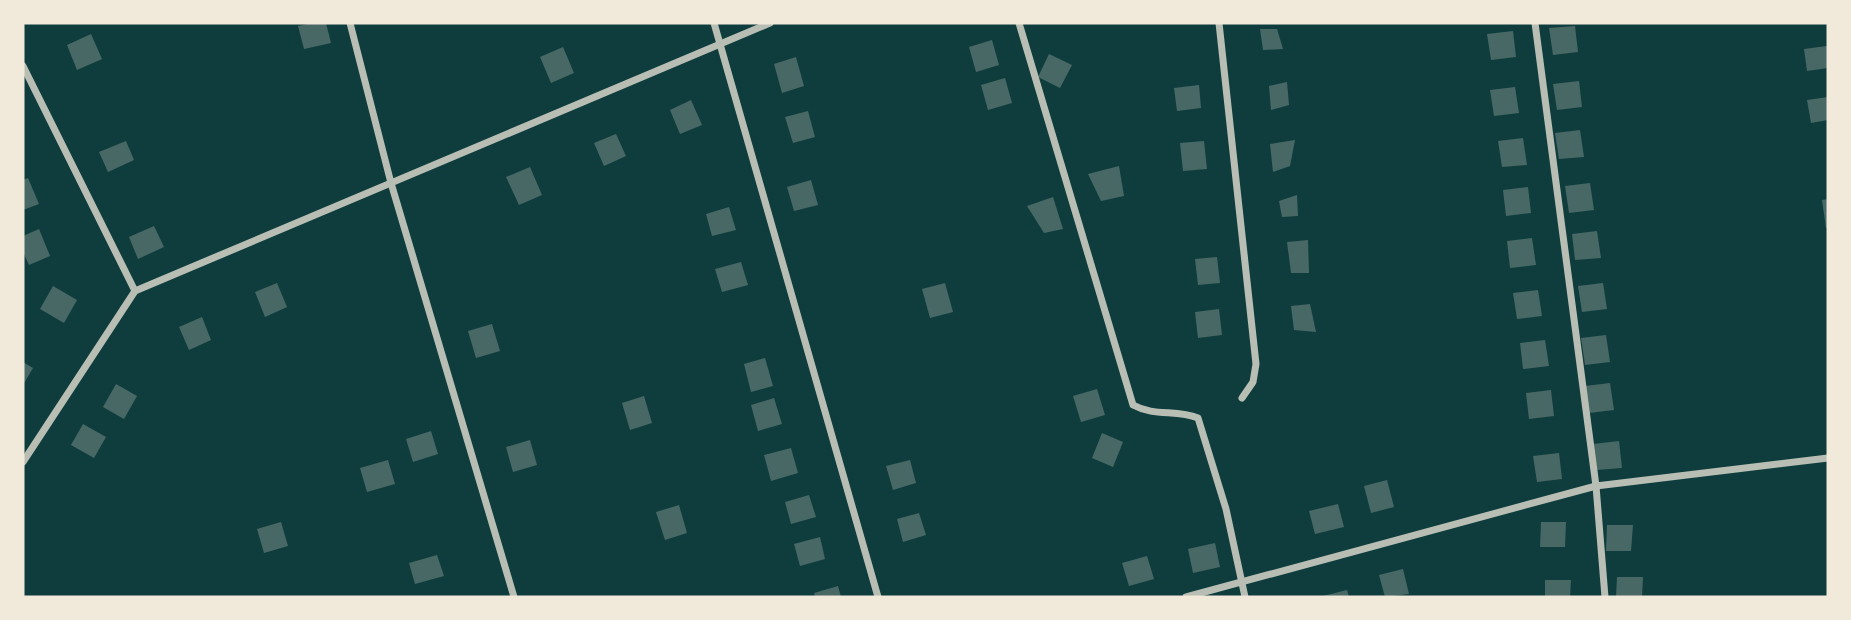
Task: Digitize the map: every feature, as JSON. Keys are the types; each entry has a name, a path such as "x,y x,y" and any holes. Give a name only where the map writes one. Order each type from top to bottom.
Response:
{"street":[{"path":"350,23 391,183 514,597"},
{"path":"714,23 878,597"},
{"path":"23,462 135,291 770,23"},
{"path":"1019,23 1133,405 1147,412 1183,412 1198,418 1226,509 1245,597"},
{"path":"1219,23 1256,364 1253,382 1242,398"},
{"path":"1535,23 1596,486 1605,597"},
{"path":"23,66 135,291"},
{"path":"1186,597 1596,486 1828,458"}],"building":[{"path":"326,23 331,43 304,49 298,26"},
{"path":"1575,26 1578,52 1553,55 1549,28"},
{"path":"1260,29 1277,29 1283,49 1263,50"},
{"path":"1513,31 1516,57 1491,60 1487,34"},
{"path":"91,34 102,59 77,70 67,45"},
{"path":"992,40 999,65 976,72 969,47"},
{"path":"1827,46 1828,68 1807,71 1804,49"},
{"path":"563,47 574,73 551,83 540,57"},
{"path":"1049,54 1072,65 1060,88 1038,77"},
{"path":"796,57 804,86 782,93 774,64"},
{"path":"1005,78 1012,103 988,110 981,85"},
{"path":"1579,81 1582,107 1557,110 1553,84"},
{"path":"1287,82 1289,105 1271,110 1269,86"},
{"path":"1199,85 1201,108 1177,111 1174,88"},
{"path":"1515,87 1519,113 1494,116 1490,90"},
{"path":"1828,97 1828,120 1811,123 1807,100"},
{"path":"691,100 702,125 680,134 670,110"},
{"path":"808,111 815,137 793,143 785,117"},
{"path":"1580,130 1584,157 1559,159 1555,133"},
{"path":"616,134 626,156 604,166 594,143"},
{"path":"1523,138 1527,165 1502,167 1498,141"},
{"path":"1295,140 1290,166 1273,172 1270,144"},
{"path":"126,141 134,160 108,172 99,152"},
{"path":"1204,141 1207,169 1183,171 1180,143"},
{"path":"1119,166 1124,196 1101,201 1088,174"},
{"path":"530,167 542,195 519,205 506,177"},
{"path":"28,178 39,204 23,210 23,180"},
{"path":"811,180 818,205 794,211 787,187"},
{"path":"1590,183 1594,210 1569,213 1565,186"},
{"path":"1528,187 1531,213 1506,216 1503,190"},
{"path":"1297,195 1298,216 1282,217 1279,201"},
{"path":"1053,197 1063,229 1044,233 1027,206"},
{"path":"1828,199 1828,228 1826,228 1822,200"},
{"path":"729,207 736,230 712,236 706,214"},
{"path":"154,226 164,247 138,259 129,237"},
{"path":"39,229 50,256 29,265 23,252 23,236"},
{"path":"1597,231 1601,258 1575,260 1572,234"},
{"path":"1532,238 1536,265 1510,268 1507,241"},
{"path":"1308,240 1309,273 1291,273 1287,242"},
{"path":"1217,257 1220,283 1198,285 1195,259"},
{"path":"741,262 748,285 722,292 715,269"},
{"path":"277,283 287,307 265,317 255,292"},
{"path":"945,283 953,312 930,318 922,289"},
{"path":"1603,283 1607,309 1582,312 1578,286"},
{"path":"53,286 77,300 64,323 40,309"},
{"path":"1538,290 1542,316 1517,319 1513,293"},
{"path":"1310,304 1316,332 1294,330 1291,306"},
{"path":"1219,309 1222,335 1198,338 1195,312"},
{"path":"202,317 211,340 189,350 179,327"},
{"path":"492,324 500,351 476,358 468,331"},
{"path":"1606,335 1610,362 1585,365 1581,338"},
{"path":"1545,340 1549,366 1523,369 1520,343"},
{"path":"765,358 773,386 751,392 744,364"},
{"path":"23,362 33,368 23,385"},
{"path":"1610,383 1614,410 1589,413 1585,386"},
{"path":"116,384 137,396 124,419 103,407"},
{"path":"1097,389 1105,415 1081,422 1073,396"},
{"path":"1551,390 1554,416 1529,419 1526,393"},
{"path":"644,396 652,423 630,430 622,403"},
{"path":"774,398 782,424 758,431 751,405"},
{"path":"83,424 106,437 94,458 71,445"},
{"path":"431,431 438,454 413,462 406,439"},
{"path":"1102,433 1123,442 1113,467 1092,458"},
{"path":"530,440 537,465 513,472 506,447"},
{"path":"1619,441 1622,468 1597,470 1593,444"},
{"path":"791,448 798,473 771,481 764,455"},
{"path":"1559,453 1562,479 1537,482 1533,456"},
{"path":"388,460 395,484 367,492 360,468"},
{"path":"910,460 916,483 893,490 886,466"},
{"path":"1387,480 1394,507 1371,513 1364,486"},
{"path":"809,495 816,517 791,524 785,502"},
{"path":"1338,504 1344,527 1315,534 1309,511"},
{"path":"679,505 687,533 665,540 656,512"},
{"path":"919,513 926,535 903,542 897,519"},
{"path":"281,522 288,546 264,553 257,529"},
{"path":"1541,522 1566,522 1565,547 1540,547"},
{"path":"1607,525 1633,525 1631,551 1606,551"},
{"path":"820,537 825,559 800,566 794,544"},
{"path":"1215,543 1220,567 1193,573 1188,549"},
{"path":"437,555 444,576 415,584 409,563"},
{"path":"1147,556 1154,579 1129,586 1122,563"},
{"path":"1403,569 1409,594 1385,597 1379,575"},
{"path":"1617,577 1643,577 1642,597 1616,597"},
{"path":"1545,580 1571,580 1570,597 1545,597"},
{"path":"838,586 841,597 815,597 814,593"},
{"path":"1347,590 1349,597 1323,597 1323,596"}]}
